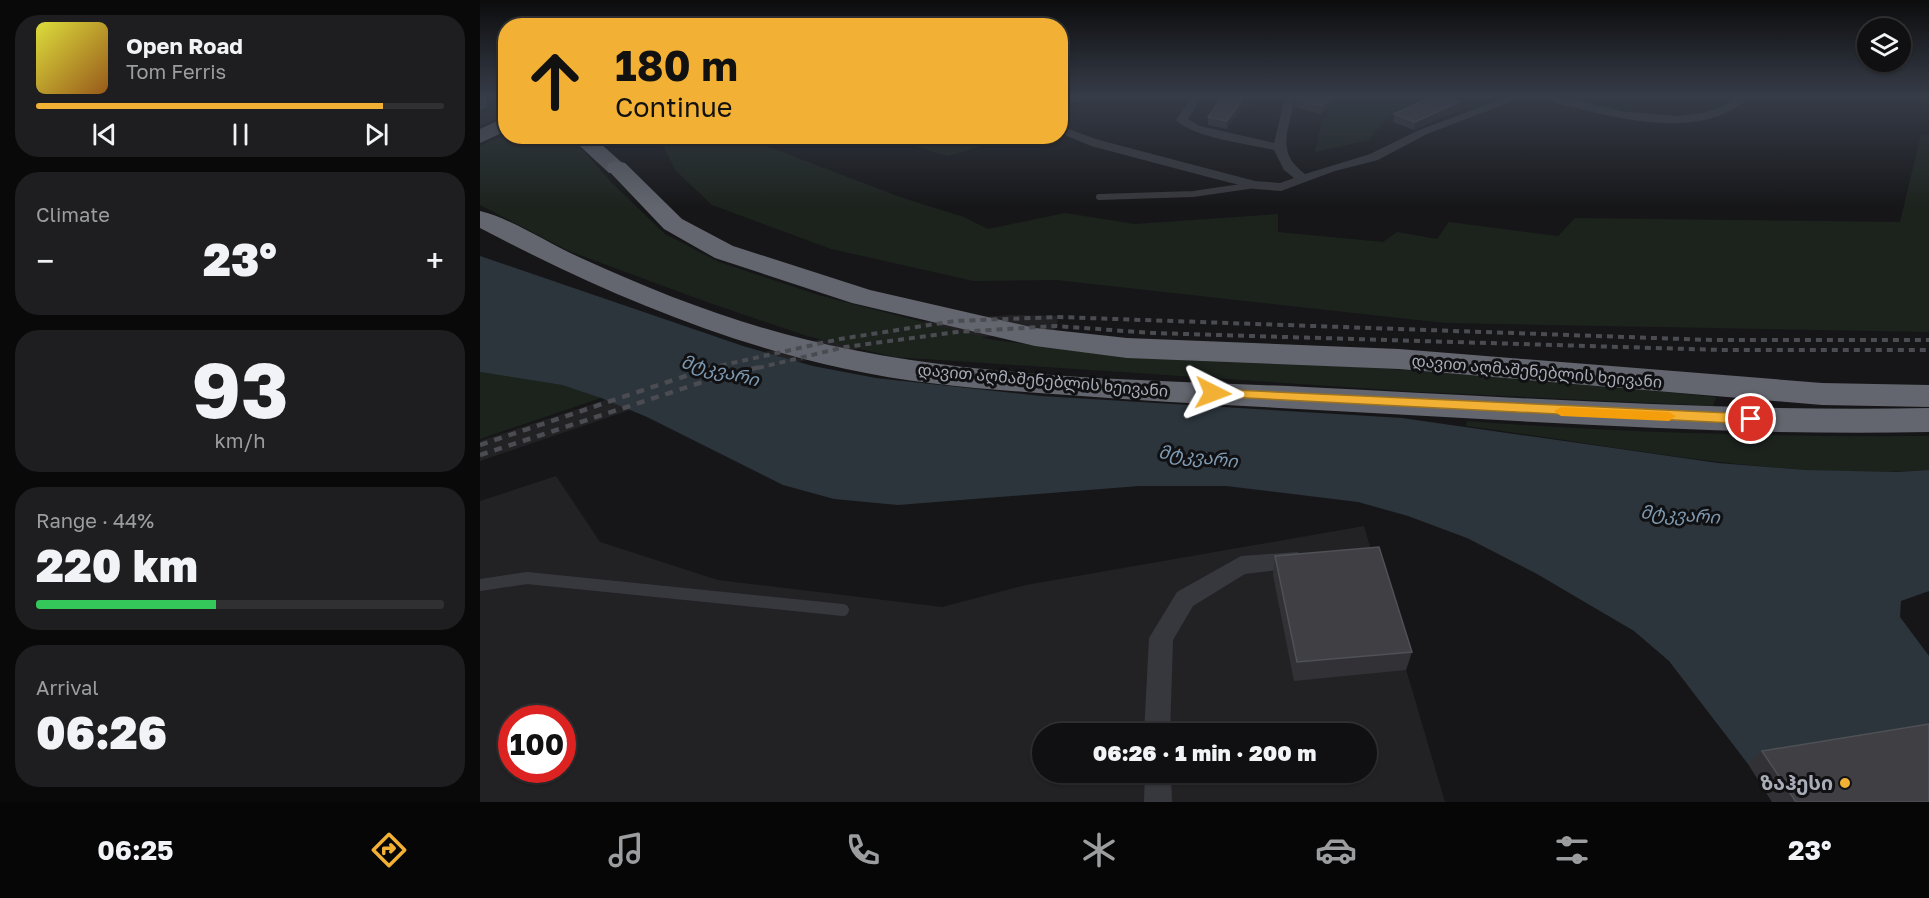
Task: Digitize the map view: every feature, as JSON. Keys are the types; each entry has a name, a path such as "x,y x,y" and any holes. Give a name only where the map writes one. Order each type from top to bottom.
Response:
{"highway":[{"path":"588,144 617,168"},
{"name":"დავით აღმაშენებლის ხეივანი","path":"610,144 617,168 673,224 724,252 862,297 1035,337 1127,348 1399,359 1607,375 1706,402"},
{"name":"დავით აღმაშენებლის ხეივანი","path":"480,218 552,255 659,301 791,345 846,359 951,376 1123,388 1706,402"},
{"path":"1706,402 1822,394 1929,396"},
{"path":"1706,402 1929,420"}],"street":[{"path":"1071,133 1095,143 1255,185 1281,187 1331,168 1374,157 1420,133"},
{"path":"1219,133 1279,148"},
{"path":"1282,133 1279,148 1288,167 1304,179"},
{"path":"1158,723 1157,684 1161,638 1185,599 1241,565 1322,559"},
{"path":"1158,783 1158,802"}],"lane":[{"path":"1099,197 1193,194 1255,185"},
{"path":"480,585 527,578 843,610"}],"shaded area":[{"path":"1319,133 1374,133 1369,140 1315,152"},
{"path":"1921,134 1929,136 1929,332 1445,323 1056,280 974,281 831,249 712,205 675,170 662,144 774,144 766,146 903,198 964,217 988,229 1065,213 1135,224 1278,214 1278,232 1383,242 1397,232 1437,239 1449,222 1558,236 1575,218 1900,222"},
{"path":"498,138 498,144 577,144 613,184 665,234 719,262 818,295 993,340 1123,356 1344,366 1511,377 1716,397 1713,406 1421,392 894,357 807,336 569,251 480,205 480,146"},
{"path":"907,144 986,145 948,156"},
{"path":"1011,315 1059,316 1055,331 871,346 724,378 480,461 480,441 725,361 844,334 937,320"},
{"path":"480,372 562,385 601,398 480,439"},
{"path":"1467,421 1582,429 1698,433 1929,436 1929,470 1871,472 1755,466 1466,426"},
{"path":"556,476 600,542 718,580 942,607 1026,585 1364,526 1445,802 480,802 480,501"}],"water":[{"name":"მტკვარი","path":"480,256 743,346 813,366 876,378 1041,396 1402,418 1718,463 1806,470 1896,472 1929,470 1929,591 1901,601 1900,617 1929,656 1929,734 1748,764 1669,661 1634,631 1537,574 1467,538 1408,516 1358,502 1226,486 1139,486 898,505 834,499 783,485 647,417 601,398 562,385 480,372"}],"building":[{"path":"1379,547 1412,652 1297,662 1275,556"},
{"name":"ზაჰესი","path":"1929,724 1929,802 1796,802 1762,751"}],"railway":[{"path":"710,368 840,339 955,321 1058,317 1711,340 1929,340"},
{"path":"758,368 845,347 957,332 1056,326 1152,333 1722,350 1929,350"},
{"path":"480,445 715,366"},
{"path":"480,455 715,378 764,366"}],"slow traffic":[{"path":"1561,411 1669,416"}],"place":[{"name":"ზაჰესი","path":"1845,783"}],"route":[{"path":"1213,393 1751,419"}]}
